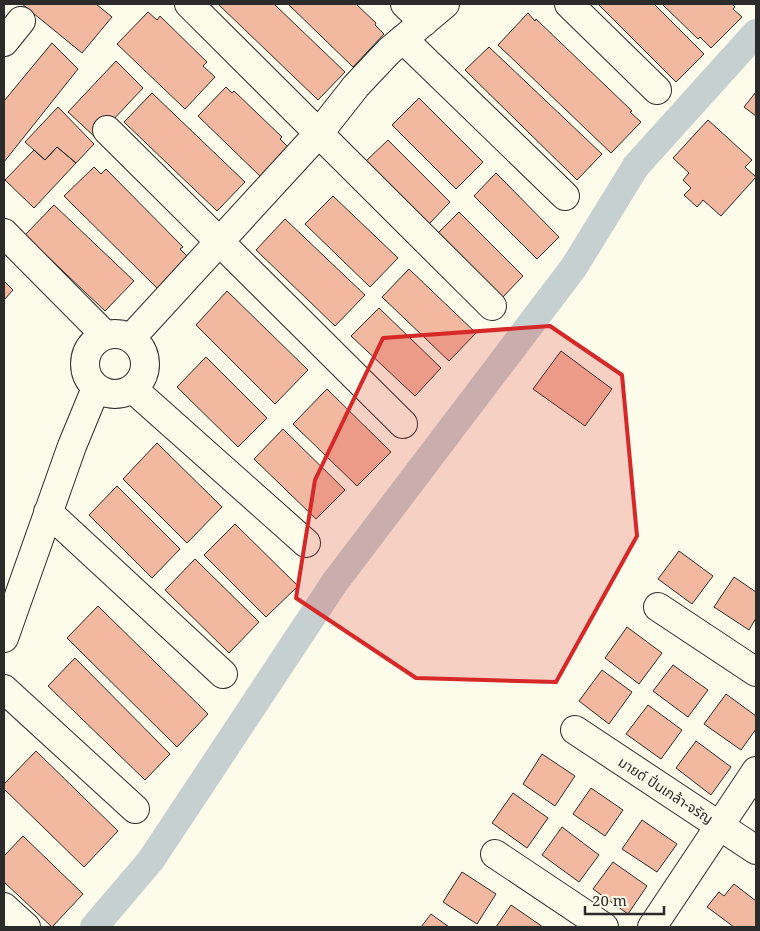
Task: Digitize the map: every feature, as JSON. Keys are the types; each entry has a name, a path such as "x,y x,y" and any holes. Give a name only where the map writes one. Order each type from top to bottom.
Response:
{"street":[{"path":"189,4 492,306"},
{"path":"405,4 424,22"},
{"path":"4,233 118,337 141,349 145,363 142,377 133,389 121,394 108,394 96,388 86,375 84,359 91,344 118,337 220,242 319,133 356,86 389,51 445,4"},
{"path":"569,4 657,90"},
{"path":"4,42 21,21"},
{"path":"404,39 565,196"},
{"path":"107,130 403,424"},
{"path":"5,631 72,446 96,388"},
{"path":"133,389 306,543"},
{"path":"48,512 223,674"},
{"path":"658,607 756,672"},
{"path":"4,689 135,809"},
{"name":"มายด์ ปิ่นเกล้า-จรัญ","path":"575,730 756,850"},
{"path":"652,927 756,771"},
{"path":"496,854 604,927"},
{"path":"4,907 26,927"}],"highlighted area":[{"path":"550,326 622,375 637,536 556,682 416,678 296,598 315,480 383,338"}],"building":[{"path":"22,4 96,4 112,17 82,53"},
{"path":"218,4 274,4 345,72 318,100"},
{"path":"288,4 356,4 376,23 375,25 384,34 353,67"},
{"path":"598,4 654,4 704,54 676,82"},
{"path":"662,4 732,4 735,7 733,9 742,17 711,48 700,37 698,39"},
{"path":"148,12 157,20 160,16 207,62 203,66 215,77 185,109 117,44"},
{"path":"528,13 632,111 630,112 641,122 611,153 498,45"},
{"path":"52,43 78,69 4,162 4,101"},
{"path":"489,47 602,154 577,180 465,70"},
{"path":"116,61 143,88 96,138 68,112"},
{"path":"226,87 232,93 234,91 282,137 280,139 291,150 263,179 198,116"},
{"path":"756,92 756,116 744,107"},
{"path":"152,93 245,182 217,211 124,122"},
{"path":"419,98 483,162 456,189 392,125"},
{"path":"58,107 94,144 76,163 57,147 45,160 25,142"},
{"path":"708,120 752,160 745,167 756,177 721,216 703,200 697,207 684,195 691,188 683,180 689,173 673,158"},
{"path":"388,140 450,202 429,224 366,161"},
{"path":"57,147 76,163 34,208 5,180 34,150 45,160"},
{"path":"94,167 101,174 106,169 183,247 180,249 192,261 160,291 64,196"},
{"path":"496,173 559,237 537,259 474,196"},
{"path":"333,196 398,258 370,287 305,224"},
{"path":"54,205 134,281 105,311 25,235"},
{"path":"459,212 523,276 501,299 436,235"},
{"path":"285,219 365,295 335,326 256,250"},
{"path":"409,269 476,333 449,361 382,297"},
{"path":"4,281 13,290 4,300"},
{"path":"227,291 308,370 275,404 196,325"},
{"path":"379,308 441,368 415,396 351,336"},
{"path":"561,351 612,389 585,426 533,389"},
{"path":"206,357 267,418 238,447 177,387"},
{"path":"327,389 391,452 357,486 293,424"},
{"path":"283,429 345,490 316,519 254,459"},
{"path":"157,443 222,507 187,543 123,479"},
{"path":"117,486 180,549 152,578 89,515"},
{"path":"235,524 298,586 266,617 204,555"},
{"path":"679,551 713,576 692,604 658,579"},
{"path":"195,559 259,622 229,653 165,590"},
{"path":"734,577 756,592 756,618 749,630 714,607"},
{"path":"98,606 208,714 177,747 67,638"},
{"path":"627,627 662,653 639,684 605,658"},
{"path":"75,658 170,754 145,780 48,686"},
{"path":"673,665 708,690 688,717 653,691"},
{"path":"602,670 632,692 609,724 579,701"},
{"path":"726,694 756,716 756,729 741,750 704,724"},
{"path":"648,705 682,730 661,759 626,734"},
{"path":"696,741 731,767 711,795 676,768"},
{"path":"36,751 118,831 84,867 4,789 4,784"},
{"path":"542,754 575,776 555,806 523,784"},
{"path":"591,788 623,810 605,836 573,814"},
{"path":"513,793 548,818 527,848 492,823"},
{"path":"642,820 677,844 657,872 622,849"},
{"path":"562,827 599,855 579,882 542,855"},
{"path":"23,836 83,894 52,927 4,882 4,856"},
{"path":"613,862 647,886 628,914 593,889"},
{"path":"462,872 496,894 477,924 443,902"},
{"path":"734,884 756,901 756,927 734,927 707,907 719,892 724,896"},
{"path":"511,905 543,927 496,927"},
{"path":"431,914 449,927 421,927"}],"waterway":[{"path":"94,927 151,860 335,582 574,267 636,166 756,33"}]}
